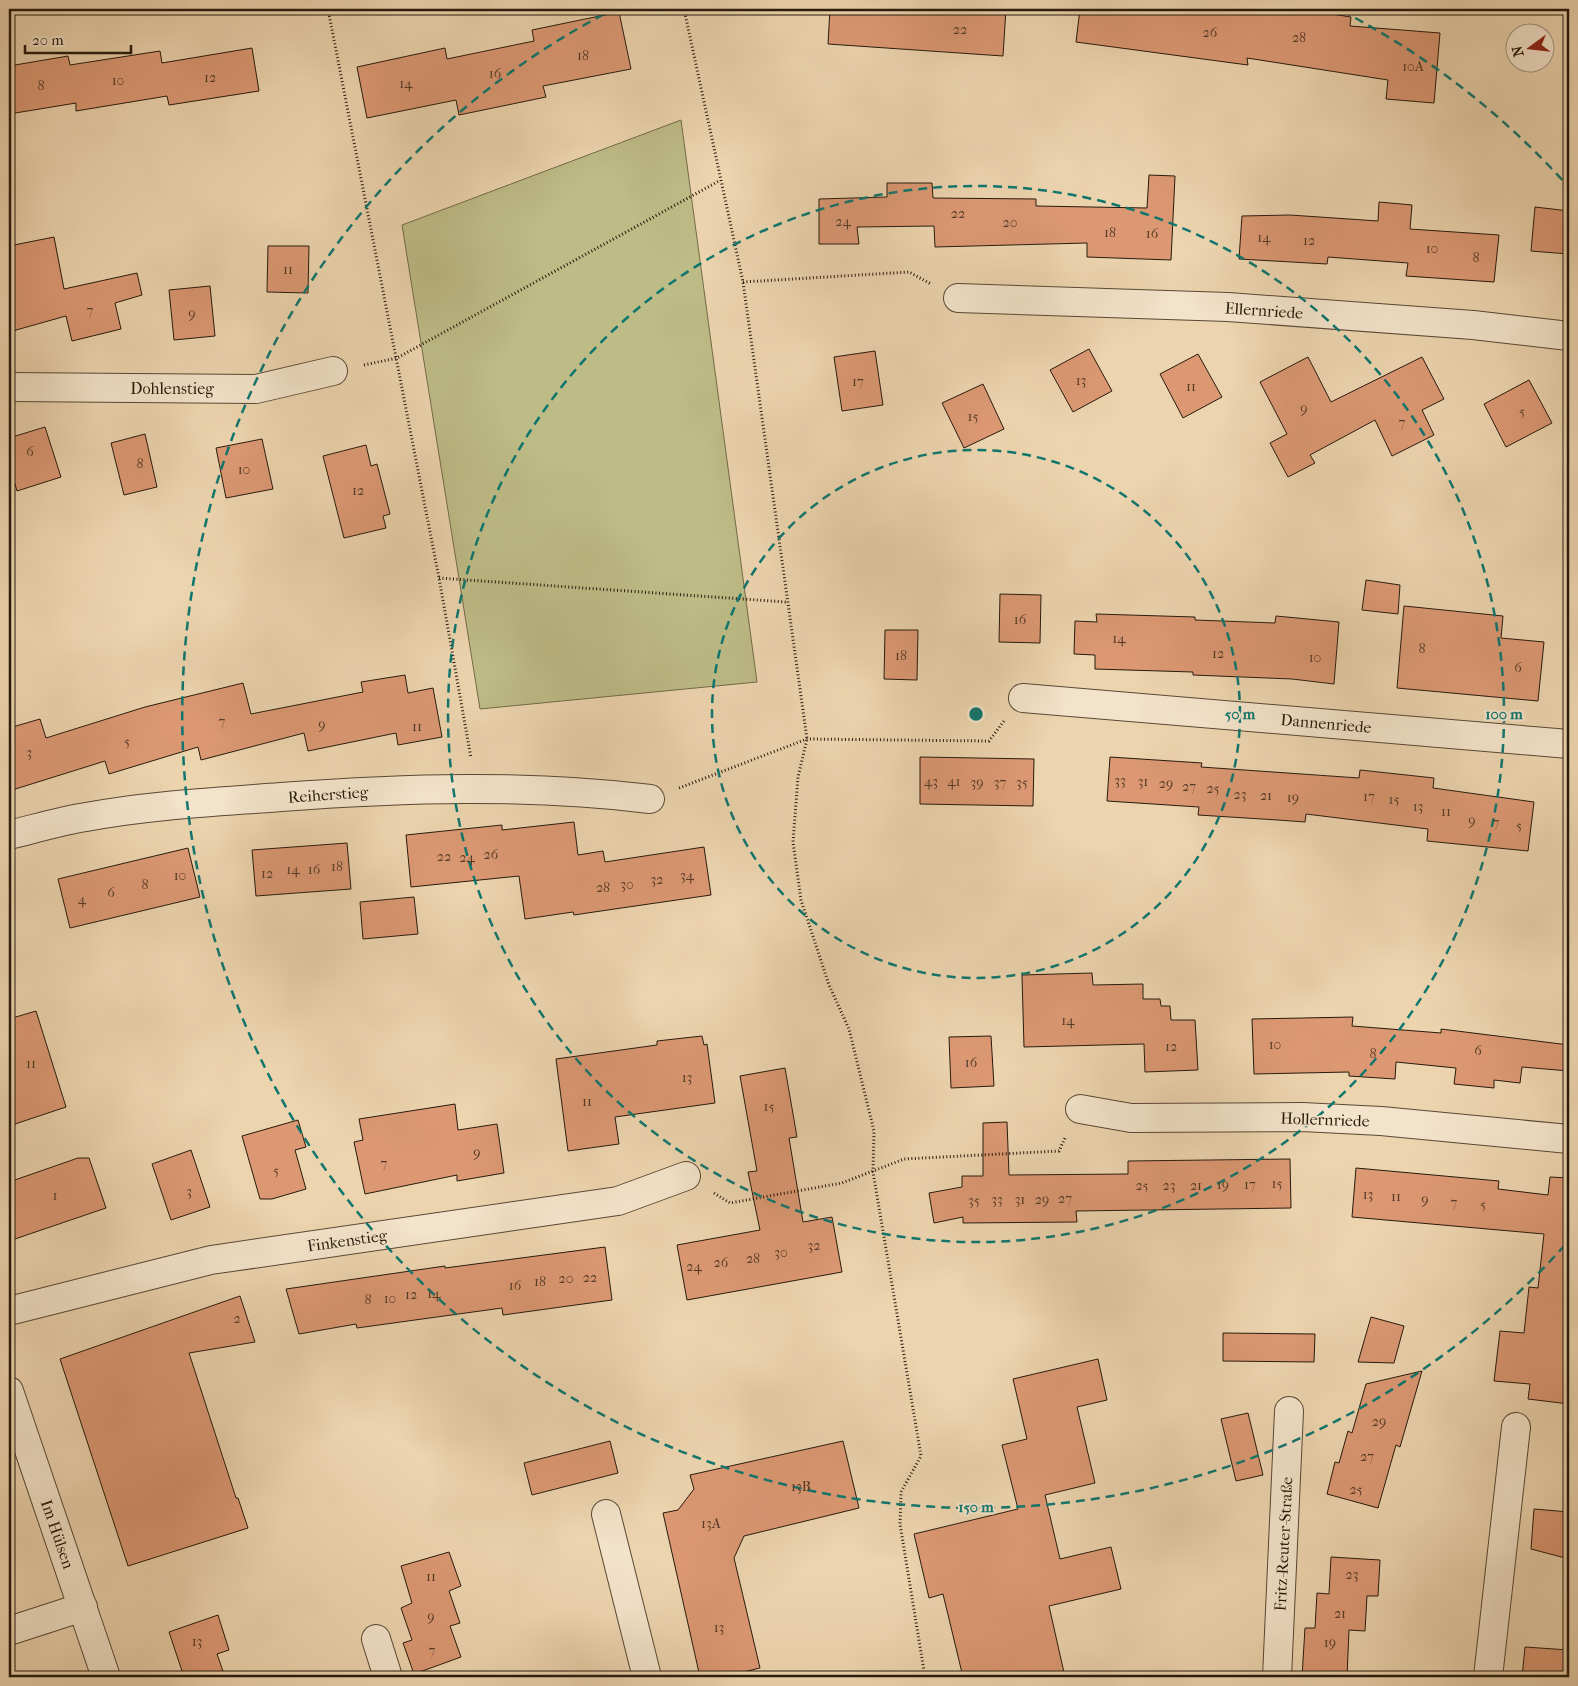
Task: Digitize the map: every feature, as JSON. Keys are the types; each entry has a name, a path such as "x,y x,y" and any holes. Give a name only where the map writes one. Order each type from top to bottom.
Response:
{"street":[{"name":"Ellernriede","path":"958,298 1228,307 1473,325 1569,336"},
{"name":"Dohlenstieg","path":"9,387 256,389 333,371"},
{"name":"Dannenriede","path":"1023,698 1569,744"},
{"name":"Reiherstieg","path":"9,835 86,816 179,805 347,792 476,788 588,792 650,799"},
{"name":"Hollernriede","path":"1080,1109 1131,1118 1302,1117 1381,1121 1569,1139"},
{"name":"Finkenstieg","path":"9,1311 211,1260 618,1201 686,1176"},
{"name":"Im Hülsen","path":"9,1391 106,1677"},
{"name":"Fritz-Reuter-Straße","path":"1277,1677 1289,1411"},
{"path":"1488,1677 1516,1427"},
{"path":"606,1514 647,1677"},
{"path":"9,1631 84,1608"},
{"path":"376,1639 388,1677"}],"path":[{"path":"328,9 439,578 476,788"},
{"path":"684,9 719,181 742,282 807,739 798,777 793,842 801,900 829,985 849,1029 874,1130 873,1172 921,1456 901,1492 900,1524 925,1677"},
{"path":"333,371 397,358 719,181"},
{"path":"742,282 908,272 958,298"},
{"path":"439,578 786,602"},
{"path":"650,799 807,739 989,741 1023,698"},
{"path":"686,1176 730,1203 842,1183 904,1159 1059,1151 1080,1109"}],"shaded area":[{"path":"681,120 757,682 480,709 402,225"}],"building":[{"path":"830,9 1006,9 1003,56 828,44"},
{"path":"1080,9 1301,9 1351,17 1350,26 1440,33 1434,103 1386,99 1388,80 1247,58 1248,65 1076,42"},
{"path":"619,12 631,69 543,86 546,97 459,115 456,100 367,118 357,67 445,48 447,59 534,41 532,30"},
{"path":"252,48 259,91 169,105 167,96 76,111 76,103 9,114 9,66 68,56 70,65 160,51 162,63"},
{"path":"1149,175 1175,176 1171,260 1087,257 1087,243 935,247 934,226 857,227 859,244 819,244 819,199 887,197 887,183 932,183 933,198 1036,199 1036,206 1147,208"},
{"path":"1379,202 1412,205 1410,229 1499,235 1494,282 1406,276 1408,263 1328,257 1327,264 1239,259 1242,216 1290,215 1378,221"},
{"path":"1535,207 1569,211 1569,254 1531,251"},
{"path":"54,237 64,289 137,273 142,295 115,303 121,329 72,341 66,316 9,332 9,246"},
{"path":"268,246 309,246 308,293 267,292"},
{"path":"210,286 215,336 174,340 169,290"},
{"path":"1089,349 1112,391 1073,412 1050,370"},
{"path":"875,351 883,405 842,411 834,357"},
{"path":"1198,354 1222,397 1183,418 1160,374"},
{"path":"1308,357 1331,402 1422,357 1444,399 1422,410 1434,435 1392,456 1375,420 1310,455 1315,463 1288,477 1270,443 1287,434 1260,382"},
{"path":"1529,380 1552,423 1506,447 1484,404"},
{"path":"983,384 1004,429 964,448 942,403"},
{"path":"45,427 61,477 17,491 9,463 9,438"},
{"path":"145,434 157,487 124,495 111,443"},
{"path":"262,439 273,489 226,498 216,448"},
{"path":"366,445 371,466 377,464 390,514 383,516 386,528 344,538 323,456"},
{"path":"1366,580 1400,585 1398,614 1362,610"},
{"path":"1000,594 1041,595 1040,643 999,642"},
{"path":"1404,606 1503,616 1501,638 1544,642 1538,701 1397,688"},
{"path":"1096,614 1195,617 1195,620 1275,623 1276,616 1339,622 1334,684 1292,679 1193,675 1193,672 1095,669 1095,655 1074,654 1075,621 1097,622"},
{"path":"885,630 918,630 917,680 884,679"},
{"path":"405,675 408,693 433,688 442,737 398,745 396,733 308,751 304,733 201,760 198,747 109,774 105,761 9,791 9,728 40,719 46,738 145,707 243,683 251,714 363,692 361,682"},
{"path":"920,757 1034,759 1033,806 920,804"},
{"path":"1110,757 1202,763 1201,767 1359,778 1360,770 1434,778 1433,788 1534,802 1528,851 1427,841 1428,829 1306,814 1305,822 1198,815 1199,807 1107,801"},
{"path":"574,822 578,855 603,851 605,862 704,847 711,895 574,915 573,912 525,919 519,876 411,887 406,835 502,825 502,830"},
{"path":"347,843 351,889 256,896 252,850"},
{"path":"188,848 200,897 70,928 58,879"},
{"path":"414,897 418,934 363,939 360,902"},
{"path":"1092,973 1093,985 1143,984 1143,999 1160,999 1161,1006 1170,1006 1171,1020 1195,1020 1198,1070 1145,1072 1144,1044 1024,1047 1022,975"},
{"path":"36,1011 66,1107 9,1126 9,1019"},
{"path":"1353,1017 1352,1026 1441,1033 1441,1029 1569,1045 1569,1071 1522,1067 1520,1083 1494,1080 1494,1088 1454,1084 1456,1068 1396,1062 1395,1079 1349,1076 1349,1072 1254,1074 1252,1019"},
{"path":"702,1036 704,1045 707,1044 715,1103 615,1117 619,1144 568,1151 556,1059 657,1045 657,1041"},
{"path":"991,1036 994,1086 951,1088 949,1037"},
{"path":"785,1068 797,1137 789,1138 803,1222 832,1217 842,1272 687,1300 677,1245 760,1230 748,1172 757,1171 740,1076"},
{"path":"455,1104 458,1130 497,1124 504,1173 457,1181 457,1175 365,1194 354,1142 363,1140 359,1119"},
{"path":"298,1120 306,1147 295,1150 306,1189 272,1199 260,1199 242,1136"},
{"path":"1007,1122 1009,1175 1128,1174 1128,1161 1290,1159 1291,1208 1076,1211 1077,1222 963,1223 963,1217 934,1223 929,1193 962,1187 962,1176 983,1176 983,1123"},
{"path":"191,1150 210,1207 171,1220 152,1164"},
{"path":"78,1158 89,1158 106,1208 9,1241 9,1182"},
{"path":"1356,1168 1499,1181 1498,1189 1548,1195 1550,1177 1569,1178 1569,1404 1528,1399 1530,1384 1494,1381 1500,1331 1524,1333 1529,1287 1538,1288 1544,1234 1352,1217"},
{"path":"605,1247 612,1300 503,1315 502,1308 357,1328 356,1324 299,1334 286,1289 445,1266 445,1268"},
{"path":"240,1296 255,1342 189,1353 236,1498 238,1498 248,1528 128,1566 60,1359"},
{"path":"1371,1317 1404,1326 1394,1363 1358,1362"},
{"path":"1223,1333 1315,1334 1314,1362 1223,1361"},
{"path":"1098,1359 1107,1400 1077,1407 1095,1483 1045,1495 1060,1559 1111,1547 1121,1589 1049,1606 1065,1677 963,1677 943,1594 929,1598 914,1534 1018,1509 1002,1445 1027,1439 1013,1379"},
{"path":"1422,1371 1400,1447 1396,1445 1378,1508 1327,1494 1335,1462 1339,1463 1348,1431 1352,1433 1366,1384"},
{"path":"1248,1413 1263,1475 1236,1481 1221,1419"},
{"path":"610,1441 618,1473 532,1495 524,1463"},
{"path":"843,1441 859,1508 744,1536 734,1558 760,1668 722,1677 700,1677 663,1513 678,1510 694,1489 690,1475"},
{"path":"1534,1509 1569,1512 1569,1559 1531,1549"},
{"path":"449,1552 461,1586 449,1591 460,1623 450,1626 461,1657 414,1674 403,1643 412,1640 401,1608 412,1603 401,1566"},
{"path":"1331,1557 1380,1560 1378,1596 1367,1596 1365,1631 1349,1630 1347,1677 1302,1677 1305,1628 1315,1628 1317,1593 1329,1594"},
{"path":"218,1615 229,1650 217,1654 225,1677 184,1677 169,1632"},
{"path":"1525,1647 1569,1650 1569,1677 1522,1677"}]}
